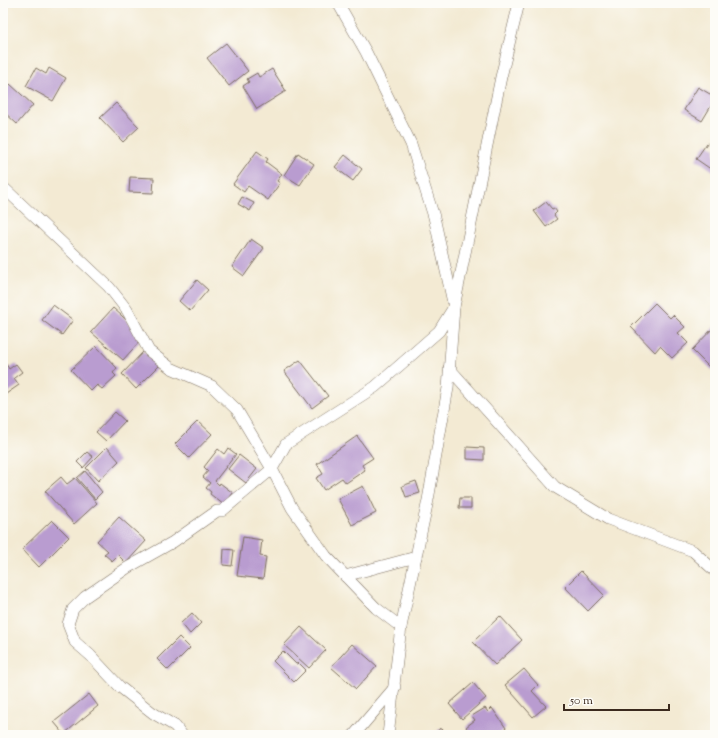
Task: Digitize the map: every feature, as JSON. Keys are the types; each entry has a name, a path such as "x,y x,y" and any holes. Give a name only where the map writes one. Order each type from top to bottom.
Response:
{"street":[{"path":"182,735 175,726 153,713 115,682 90,655 75,642 68,624 74,609 85,597 127,568 172,542 217,511 222,511 272,469 286,444 375,387 438,331 454,307 434,217 411,144 366,52 338,3"},
{"path":"388,735 395,687 401,627 416,557 448,388 454,307 501,77 519,3"},
{"path":"3,187 109,287 127,310 149,351 171,368 212,386 237,410 272,469 292,508 326,556 376,608 401,627"},
{"path":"449,368 555,487 608,519 693,551 715,571"},
{"path":"345,576 416,557"},
{"path":"354,735 395,687"}],"building":[{"path":"226,43 248,71 229,86 207,58"},
{"path":"36,68 46,74 49,68 66,78 53,101 26,86"},
{"path":"272,69 286,91 257,109 243,86 249,82 247,79 257,73 259,77"},
{"path":"10,84 33,105 17,124 3,111 3,91"},
{"path":"698,87 715,97 715,109 711,106 702,121 684,110"},
{"path":"116,103 139,127 123,142 100,118"},
{"path":"707,143 715,149 715,172 696,159"},
{"path":"257,151 268,159 266,162 282,174 277,181 280,183 268,200 248,186 244,192 233,184"},
{"path":"298,153 314,164 300,185 284,175"},
{"path":"345,155 362,169 353,181 335,167"},
{"path":"130,177 154,178 153,193 129,192"},
{"path":"242,197 254,203 250,211 238,204"},
{"path":"546,202 557,212 554,215 557,219 546,227 534,211"},
{"path":"251,239 264,248 244,276 232,267"},
{"path":"197,280 208,290 190,311 179,301"},
{"path":"655,303 670,318 673,315 685,327 678,333 688,343 672,358 660,346 655,352 631,327"},
{"path":"53,305 73,320 62,335 42,320"},
{"path":"113,308 131,324 140,341 123,360 91,332"},
{"path":"715,326 715,366 712,370 692,350"},
{"path":"96,346 117,368 113,373 116,376 102,389 97,385 91,391 71,370"},
{"path":"144,351 159,366 136,389 122,374"},
{"path":"300,360 328,396 312,408 284,371"},
{"path":"6,364 9,369 16,364 22,372 14,378 19,385 3,396 3,366"},
{"path":"115,412 125,421 106,441 96,432"},
{"path":"198,421 212,434 189,458 175,444"},
{"path":"357,436 373,458 362,465 365,470 346,483 342,478 324,490 316,478 323,474 317,464"},
{"path":"107,447 119,461 98,481 86,468"},
{"path":"467,447 484,448 484,460 467,459"},
{"path":"228,448 236,454 215,481 233,493 224,505 210,494 211,492 206,488 210,483 203,477 208,471 204,467 218,449 224,454"},
{"path":"87,452 93,457 83,468 77,462"},
{"path":"239,455 257,469 246,483 228,469"},
{"path":"85,471 102,492 95,499 77,478"},
{"path":"61,477 67,484 75,478 97,503 74,524 45,491"},
{"path":"416,481 420,493 406,497 402,486"},
{"path":"363,486 376,513 352,525 338,499"},
{"path":"460,498 471,498 471,508 459,508"},
{"path":"119,517 146,541 126,563 118,555 112,561 104,554 108,551 97,541"},
{"path":"52,520 69,537 39,567 22,549"},
{"path":"243,537 262,540 260,556 266,557 263,579 237,576"},
{"path":"224,549 234,550 232,566 223,565"},
{"path":"581,571 604,595 588,611 565,587"},
{"path":"192,613 201,623 190,634 181,623"},
{"path":"500,616 522,640 495,665 473,642"},
{"path":"301,627 326,650 309,668 284,645"},
{"path":"179,637 190,648 168,670 157,659"},
{"path":"352,644 377,666 356,689 331,667"},
{"path":"283,651 296,664 299,663 306,670 294,682 273,661"},
{"path":"524,669 538,685 532,691 546,706 533,717 505,685"},
{"path":"473,683 486,698 462,719 449,704"},
{"path":"89,694 98,706 64,734 54,722"},
{"path":"485,708 488,712 492,708 506,728 497,735 471,735 466,727 475,720 472,716"},
{"path":"440,728 451,735 435,735"}]}
